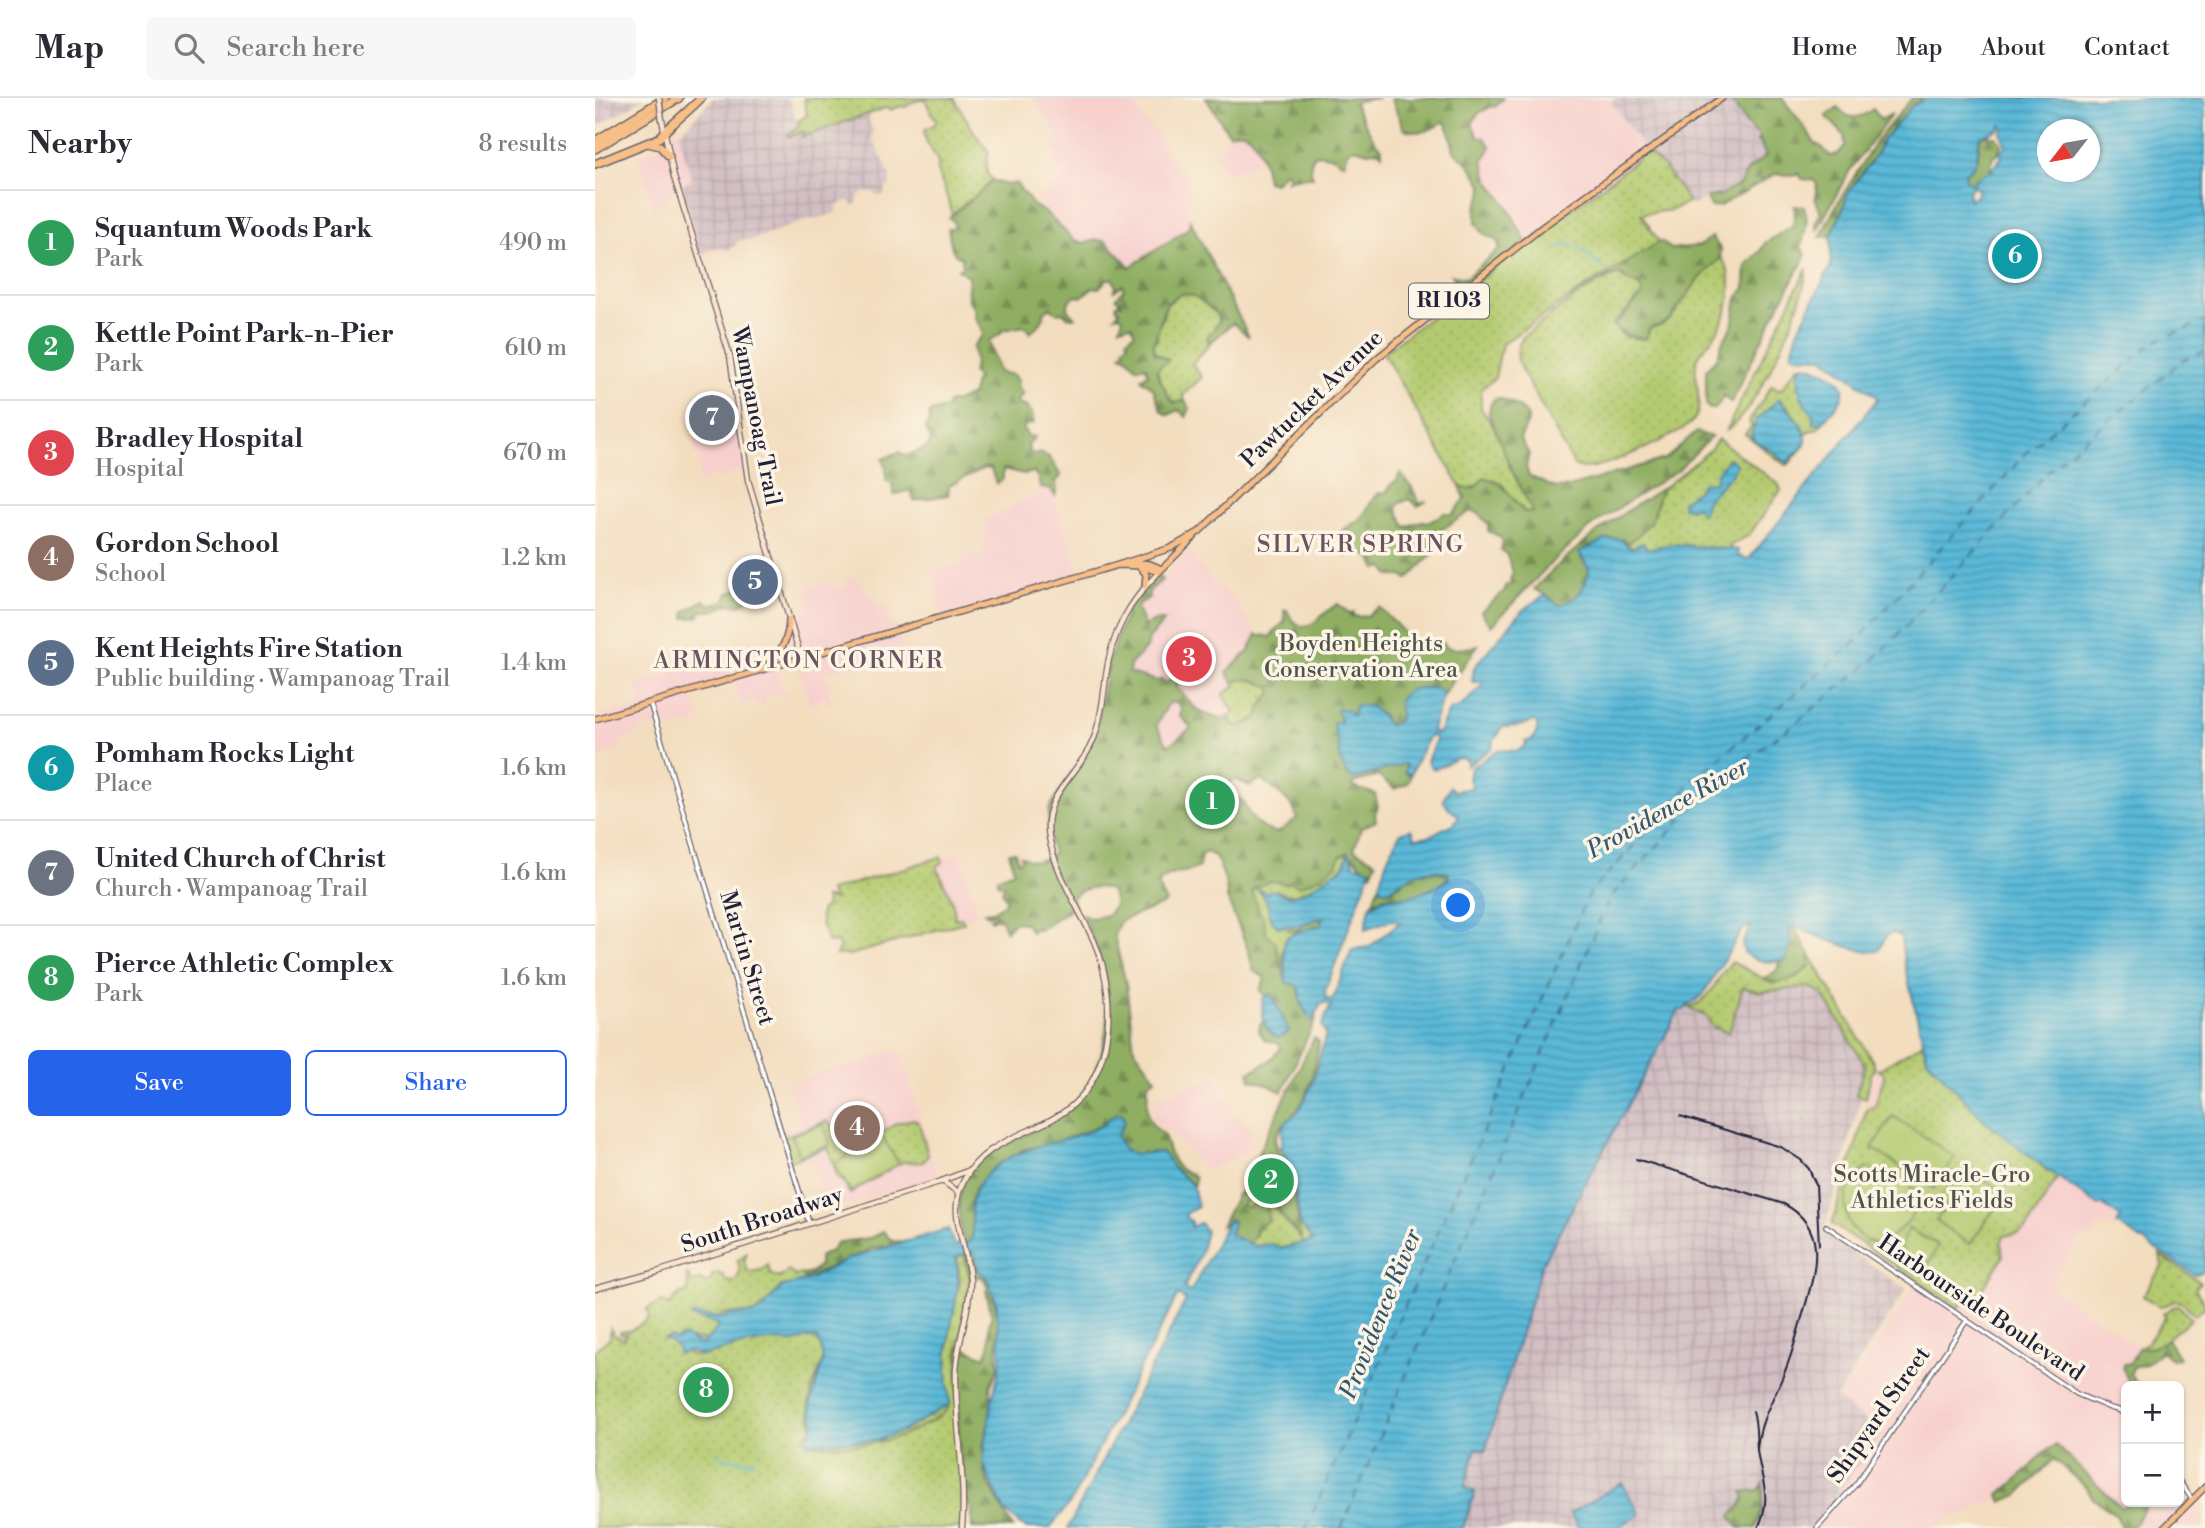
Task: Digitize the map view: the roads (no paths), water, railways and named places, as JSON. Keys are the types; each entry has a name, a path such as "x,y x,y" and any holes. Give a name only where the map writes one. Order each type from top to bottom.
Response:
{"highway":[{"path":"595,141 665,98"},
{"path":"595,149 679,98"},
{"path":"595,164 660,137 664,130 677,123 701,98"},
{"path":"644,144 657,144 669,156"}],"main road":[{"name":"Wampanoag Trail","path":"659,98 669,156 728,348 747,477 801,658"},
{"name":"Pawtucket Avenue","path":"595,719 1171,548 1199,532 1375,359 1545,225 1722,98"},
{"name":"RI 103","path":"1161,570 1199,532"},
{"name":"Pawtucket Avenue","path":"1120,564 1143,563 1161,570"},
{"name":"Pawtucket Avenue","path":"1120,564 1161,570"},
{"path":"1139,566 1146,576 1145,586"},
{"path":"962,1528 962,1473 956,1373 969,1294 969,1276 957,1218 959,1193 970,1170 993,1149 1042,1126 1066,1111 1086,1090 1103,1053 1108,1002 1101,960 1060,871 1049,836 1048,816 1062,784 1092,743 1114,638 1124,615 1145,586 1161,570"},
{"path":"759,671 781,650 787,636 789,619"},
{"name":"South Broadway","path":"595,1289 657,1272 940,1182 970,1170"},
{"path":"940,1182 959,1193"},
{"path":"2164,1528 2205,1487"}],"street":[{"name":"Martin Street","path":"650,703 809,1223"},
{"name":"Harbourside Boulevard","path":"1826,1226 2077,1394 2121,1412"},
{"name":"Shipyard Street","path":"1817,1528 1856,1484 1967,1320"},
{"path":"2184,1487 2193,1499"}],"water":[{"name":"Providence River","path":"1926,98 2205,98 2205,1271 2195,1275 2117,1224 2121,1218 2045,1168 1983,1119 1927,1059 1904,962 1901,937 1895,933 1887,935 1878,951 1868,951 1835,943 1793,926 1789,929 1792,943 1785,961 1769,962 1745,954 1742,944 1752,925 1743,929 1702,996 1684,1010 1679,1010 1542,1264 1485,1451 1476,1448 1465,1487 1475,1492 1463,1528 1068,1528 1186,1300 1178,1295 1071,1502 1050,1528 1027,1528 1005,1511 983,1461 991,1405 1001,1362 996,1300 987,1278 978,1270 974,1253 956,1257 958,1285 947,1360 950,1404 905,1430 878,1440 807,1443 814,1421 810,1406 823,1361 817,1339 808,1338 794,1342 765,1341 735,1346 704,1356 689,1351 679,1354 674,1344 663,1339 671,1337 676,1340 684,1336 701,1345 716,1330 718,1324 691,1317 693,1315 724,1318 728,1315 752,1314 763,1310 782,1287 810,1279 850,1258 948,1229 954,1245 969,1243 974,1195 989,1173 1017,1154 1085,1133 1101,1126 1118,1113 1123,1115 1124,1122 1117,1136 1124,1150 1134,1154 1161,1152 1193,1188 1198,1207 1188,1212 1185,1217 1191,1221 1191,1227 1200,1223 1206,1231 1200,1255 1184,1288 1191,1291 1229,1219 1233,1222 1230,1235 1255,1246 1272,1244 1282,1248 1313,1241 1301,1225 1290,1165 1282,1151 1282,1131 1286,1122 1300,1109 1313,1083 1326,1034 1322,1025 1331,1005 1324,1002 1313,1021 1310,1018 1302,1006 1299,988 1286,982 1284,943 1294,934 1320,926 1324,917 1300,925 1278,927 1271,917 1265,899 1256,889 1267,894 1272,891 1287,896 1297,895 1344,867 1348,853 1355,865 1371,869 1325,991 1326,999 1333,999 1352,949 1369,947 1400,922 1391,920 1365,929 1370,906 1385,898 1407,897 1429,890 1449,878 1449,874 1441,871 1425,872 1409,877 1389,891 1381,889 1379,885 1388,857 1400,833 1412,829 1415,838 1422,838 1454,824 1459,816 1449,809 1443,800 1450,787 1454,791 1472,788 1469,779 1471,768 1498,750 1518,751 1527,744 1525,742 1533,739 1537,731 1537,723 1534,721 1503,727 1492,748 1467,766 1467,760 1459,758 1434,769 1427,761 1436,739 1431,735 1411,774 1405,773 1404,764 1353,779 1344,769 1333,725 1333,722 1341,722 1337,709 1347,710 1353,716 1355,706 1367,705 1389,726 1399,720 1399,703 1406,693 1418,688 1438,690 1443,692 1443,695 1432,730 1438,734 1450,709 1455,710 1467,701 1482,685 1482,682 1472,682 1474,668 1523,610 1545,595 1559,605 1576,596 1586,582 1589,569 1579,552 1607,539 1620,539 1631,548 1643,543 1647,549 1672,544 1738,550 1738,556 1749,559 1878,398 1823,357 1797,356 1792,353 1798,331 1831,265 1831,236 1848,193 1877,153 1882,141 1910,108","holes":["2001,125 2006,147 1999,152 2002,158 1992,168 1993,171 1990,170 1974,180 1974,186 1978,188 1976,197 1970,200 1968,191 1973,186 1966,180 1965,173 1974,166 1980,137 1999,129","1994,236 2006,243 2016,243 2015,248 2024,252 2018,268 2007,268 2004,262 2000,262 1987,240 1988,237"]},
{"path":"1804,365 1836,378 1843,388 1840,402 1822,422 1813,424 1813,414 1802,398 1799,368"},
{"path":"1779,399 1796,418 1806,436 1805,444 1788,463 1758,443 1751,435 1756,420"},
{"path":"1729,458 1737,465 1707,500 1703,513 1701,514 1696,506 1691,509 1683,507 1682,502 1703,483 1715,482 1717,473"},
{"path":"1271,994 1289,1031 1279,1038 1269,1032 1263,1017 1263,999"},
{"path":"1622,1483 1640,1514 1616,1528 1579,1528 1570,1513"}],"waterway":[{"path":"1561,246 1572,245"},
{"path":"1577,247 1603,268"},
{"path":"718,1454 726,1459 755,1462"}],"railway":[{"path":"1680,1116 1781,1147 1801,1160 1809,1169 1816,1185 1819,1245"},
{"path":"1636,1159 1784,1204 1799,1214 1814,1239 1811,1283 1790,1357 1764,1420 1757,1451"},
{"path":"1753,1411 1765,1489 1765,1506 1758,1528"}],"place":[{"name":"Pomham Rocks Light","path":"2015,256"},
{"name":"United Church of Christ","path":"712,418"},
{"name":"Kent Heights Fire Station","path":"755,582"},
{"name":"Bradley Hospital","path":"1189,659"},
{"name":"Squantum Woods Park","path":"1212,802"},
{"name":"Gordon School","path":"857,1128"},
{"name":"Kettle Point Park-n-Pier","path":"1271,1181"},
{"name":"Pierce Athletic Complex","path":"706,1390"}],"district":[{"name":"SILVER SPRING","path":"1361,545"},
{"name":"ARMINGTON CORNER","path":"799,661"}],"park label":[{"name":"Boyden Heights Conservation Area","path":"1361,657"},
{"name":"Scotts Miracle-Gro Athletics Fields","path":"1932,1188"}]}
